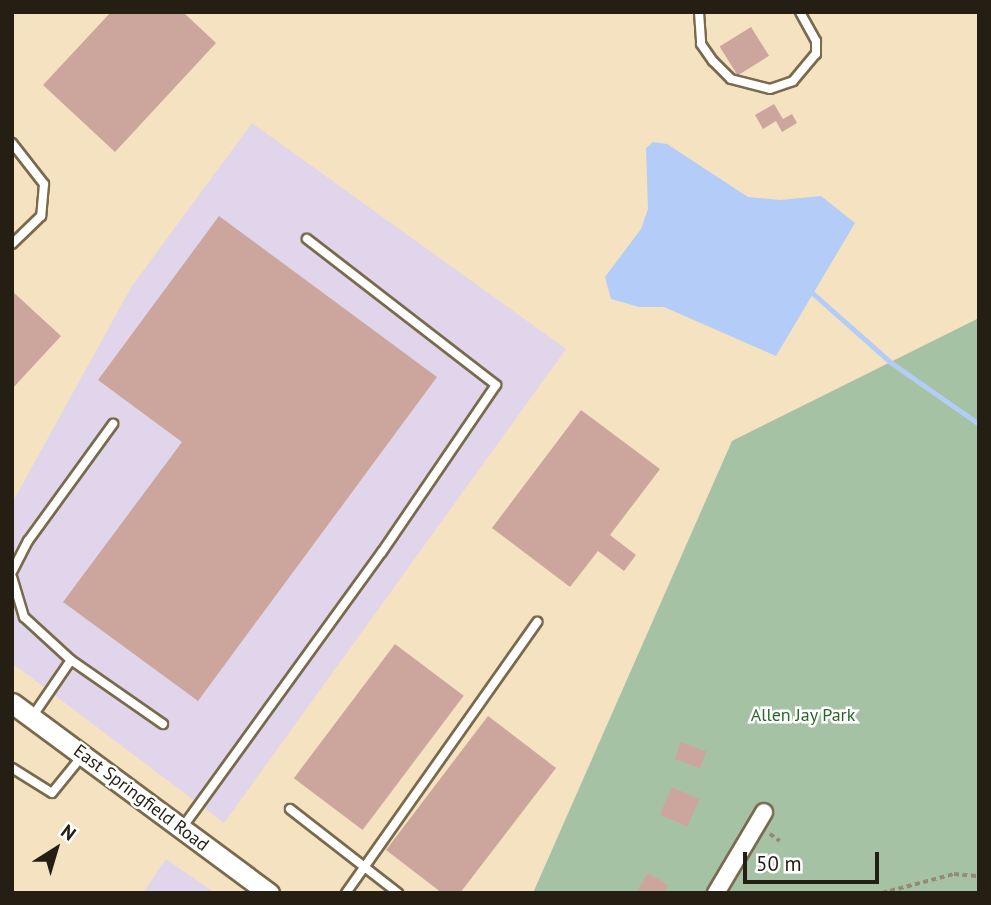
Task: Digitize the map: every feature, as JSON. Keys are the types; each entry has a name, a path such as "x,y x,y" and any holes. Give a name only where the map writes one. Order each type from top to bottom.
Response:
{"street":[{"name":"East Springfield Road","path":"12,703 269,893"},
{"path":"716,893 764,812"}],"lane":[{"path":"699,12 701,44 713,61 731,79 770,89 793,81 817,54 816,41 800,12"},
{"path":"12,143 44,184 41,216 12,244"},
{"path":"182,828 382,552 496,386 307,239"},
{"path":"113,424 28,541 12,574 24,617 71,660 163,724"},
{"path":"346,893 361,867 537,622"},
{"path":"32,717 71,660"},
{"path":"12,768 52,793 83,755"},
{"path":"290,809 361,867 398,893"}],"path":[{"path":"881,893 954,874 979,876"}],"shaded area":[{"path":"252,123 566,349 224,823 12,663 12,503 132,286"},
{"path":"166,859 215,893 143,893"}],"green space":[{"name":"Allen Jay Park","path":"979,318 979,893 533,893 732,441"}],"water":[{"path":"653,142 667,144 748,197 780,200 821,196 855,223 776,356 664,307 639,307 611,299 605,277 641,229 648,209 646,148"}],"building":[{"path":"111,12 183,12 216,43 115,152 43,85"},
{"path":"751,27 769,56 738,75 720,47"},
{"path":"774,104 783,119 792,114 797,123 782,132 776,121 763,129 755,115"},
{"path":"219,216 437,377 198,701 63,602 182,442 98,380"},
{"path":"12,291 61,336 12,389"},
{"path":"581,410 660,469 610,535 636,555 624,571 598,551 570,587 492,528"},
{"path":"395,644 464,696 363,830 294,778"},
{"path":"488,716 556,768 460,893 442,893 386,850"},
{"path":"681,742 706,751 700,768 675,759"},
{"path":"672,787 699,799 687,827 660,814"},
{"path":"648,873 668,885 664,893 636,893"}],"waterway":[{"path":"809,290 890,362 979,424"}]}
